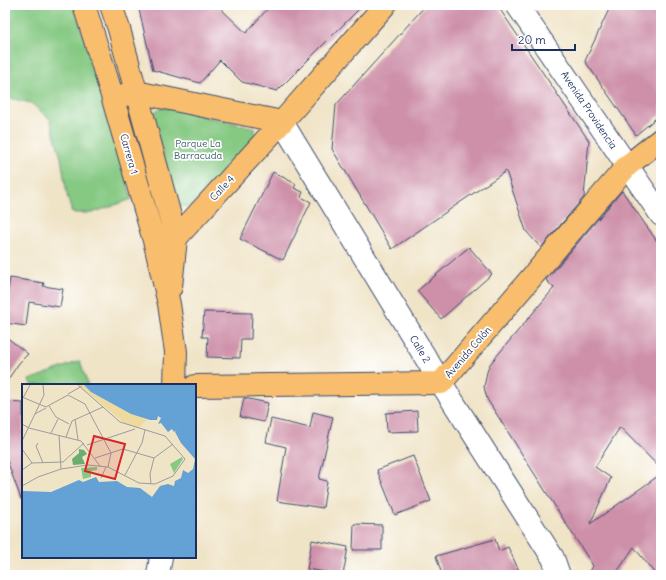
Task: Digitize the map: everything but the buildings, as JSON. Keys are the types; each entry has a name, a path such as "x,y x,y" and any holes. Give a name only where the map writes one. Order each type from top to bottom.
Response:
{"main road":[{"name":"Carrera 1","path":"84,5 113,98 155,244 169,304 176,352 175,384"},
{"name":"Carrera 1","path":"111,5 119,28 176,238 169,304"},
{"name":"Calle 4","path":"176,238 282,122 385,5"},
{"path":"113,98 136,92 282,122"},
{"name":"Avenida Colón","path":"196,386 441,383 627,166 661,139"},
{"path":"155,244 176,238"}],"street":[{"name":"Avenida Providencia","path":"517,5 661,216"},
{"name":"Calle 2","path":"282,122 441,383 553,558 559,575"},
{"path":"158,575 161,558"}],"green space":[{"path":"5,5 74,5 132,199 92,213 72,213 67,195 61,158 50,119 31,103 5,97"},
{"name":"Parque La Barracuda","path":"160,108 170,108 255,128 255,135 249,145 193,205 188,207 180,206 175,200 152,116"},
{"path":"80,361 88,384 31,384 29,380"}]}
